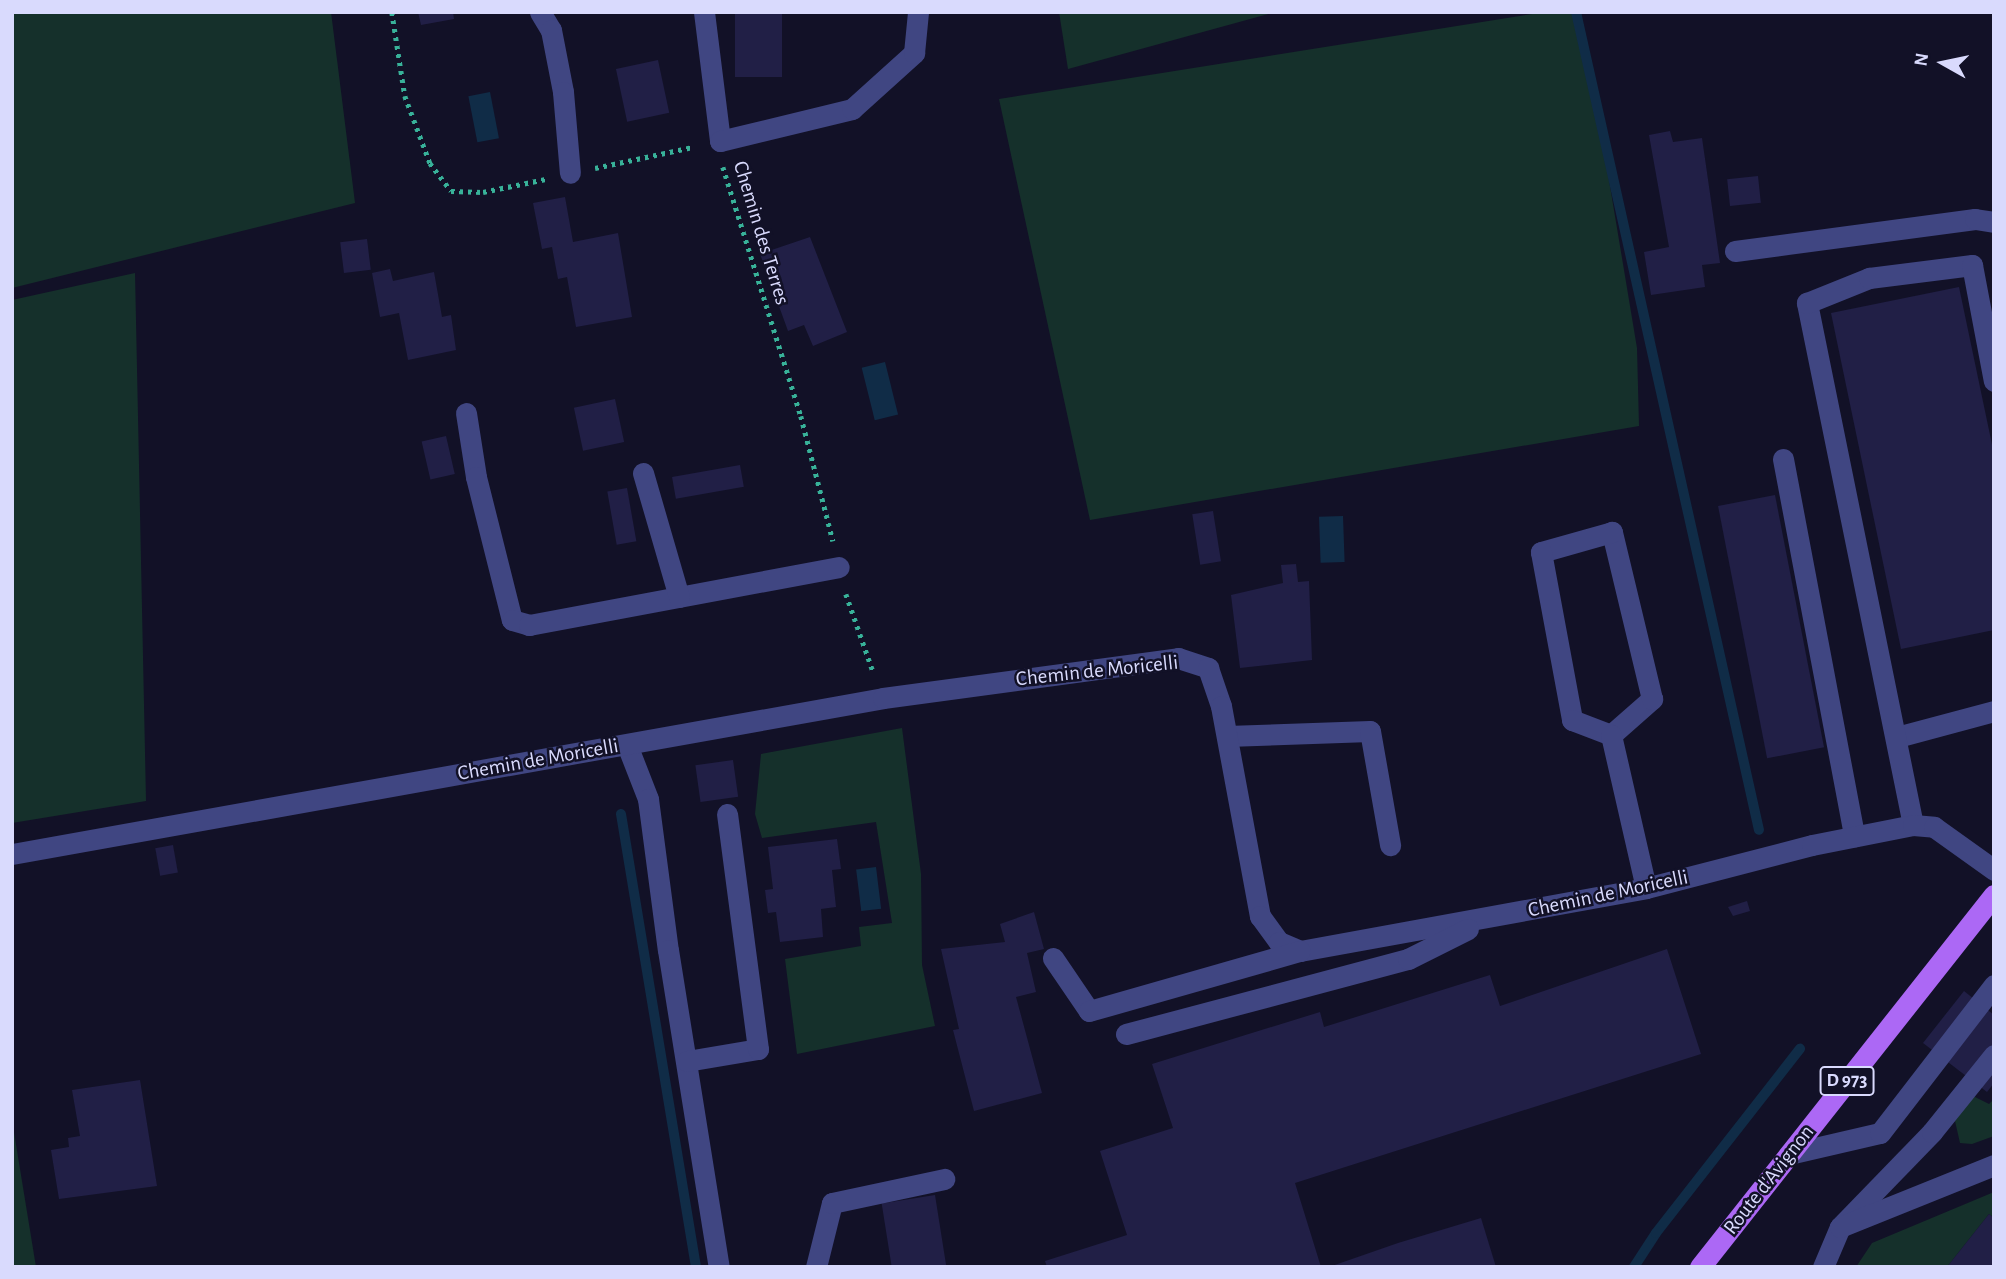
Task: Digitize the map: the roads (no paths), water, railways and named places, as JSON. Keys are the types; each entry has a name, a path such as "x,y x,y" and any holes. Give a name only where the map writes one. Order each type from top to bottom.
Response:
{"main road":[{"name":"Route d'Avignon","path":"1700,1267 1994,895"}],"street":[{"path":"540,12 551,30 564,92 570,173"},
{"path":"704,12 720,141 852,109 914,53 918,12"},
{"path":"1735,251 1975,219 1994,222"},
{"path":"1913,825 1807,303 1869,278 1972,265 1994,381"},
{"path":"466,413 476,477 512,620 529,625 839,567"},
{"path":"1783,459 1854,836"},
{"path":"643,473 679,597"},
{"path":"1612,532 1652,699 1611,735 1572,720 1541,552 1612,532"},
{"name":"Chemin de Moricelli","path":"12,854 883,698 1178,658 1208,668 1227,736 1260,916 1279,942 1300,951 1489,919 1646,888 1854,836 1913,825 1934,827 1994,870"},
{"path":"1897,737 1994,711"},
{"path":"1227,736 1370,731 1390,845"},
{"path":"1611,735 1646,888"},
{"path":"627,745 648,799 719,1267"},
{"path":"687,1061 758,1049 727,814"},
{"path":"1126,1034 1408,959 1489,919"},
{"path":"1053,958 1089,1011 1300,951"},
{"path":"1790,1154 1880,1133 1994,985"},
{"path":"1824,1267 1840,1227 1932,1132 1994,1055"},
{"path":"1840,1227 1994,1165"},
{"path":"816,1267 832,1203 944,1179"}],"water":[{"path":"490,92 499,138 477,142 468,96"},
{"path":"885,362 898,414 875,420 862,368"},
{"path":"1343,516 1345,562 1321,563 1319,517"},
{"path":"876,867 881,909 861,911 856,869"}],"waterway":[{"path":"1576,12 1759,830"},
{"path":"621,814 696,1267"},
{"path":"1634,1267 1656,1233 1800,1049"}]}
